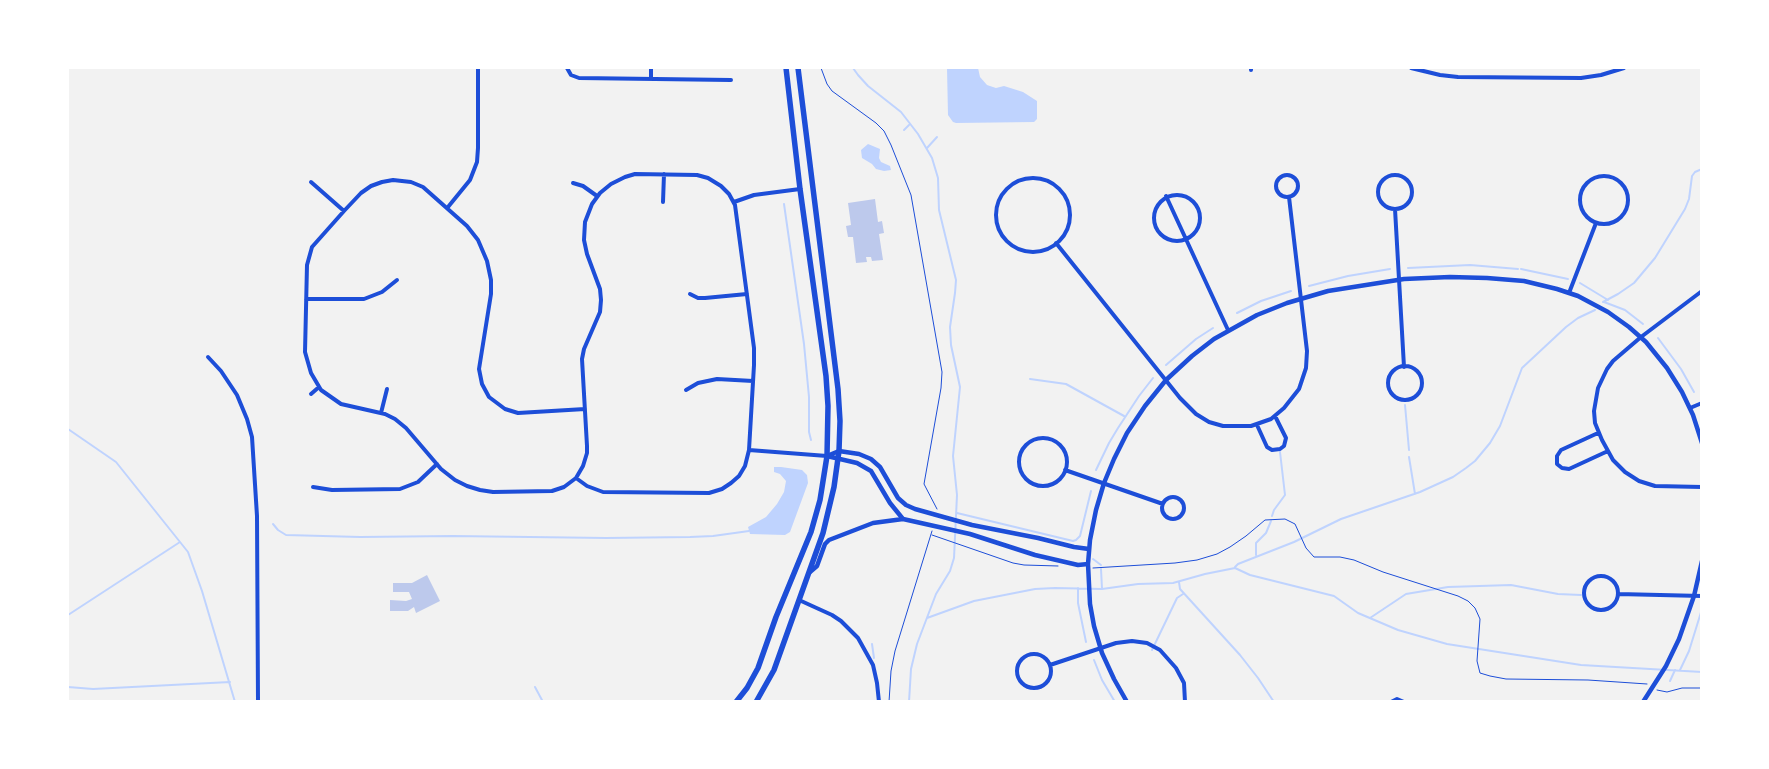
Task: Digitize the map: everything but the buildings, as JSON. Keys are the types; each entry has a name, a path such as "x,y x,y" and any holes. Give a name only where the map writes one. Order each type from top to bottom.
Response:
{"main road":[{"path":"736,702 758,668 776,617 811,532 820,500 827,456 828,406 826,376 800,189 786,68"},
{"path":"756,702 774,670 809,572 828,513 839,451 838,389 798,68"}],"street":[{"path":"448,208 470,180 477,162 478,68"},
{"path":"567,68 575,78 731,80"},
{"path":"651,68 651,79"},
{"path":"1411,68 1445,76 1470,78 1586,78 1624,68"},
{"path":"576,478 587,486 603,492 709,492 724,487 737,478 746,462 749,450 754,381 754,348 734,202 724,189 708,178 698,175 640,174 625,177 611,184 597,196 588,210 583,230 585,250 600,290 601,300 600,312 582,356 585,409 587,453 583,466 576,478 564,487 552,491 486,491 473,488 455,480 437,464 402,424 395,419 341,404 328,396 319,387 311,374 306,357 307,264 310,250 344,211 368,188 393,180 420,185 462,220 475,236 489,267 491,294 479,369 480,378 486,392 502,407 518,413 585,409"},
{"path":"663,202 664,174"},
{"path":"1285,176 1292,177 1298,186 1295,193 1289,197 1281,195 1276,188 1278,180 1285,176"},
{"path":"1395,176 1406,180 1410,186 1411,194 1406,204 1395,209 1384,205 1379,199 1378,191 1383,180 1395,176"},
{"path":"1597,177 1612,178 1622,184 1626,191 1628,199 1626,211 1615,222 1603,225 1596,223 1586,216 1582,210 1580,202 1582,190 1597,177"},
{"path":"1035,178 1051,183 1061,191 1067,202 1069,218 1064,234 1056,244 1044,250 1031,252 1018,248 1004,238 997,221 997,208 1002,196 1011,186 1022,180 1035,178"},
{"path":"311,182 344,211"},
{"path":"573,184 583,186 597,196"},
{"path":"734,202 754,195 800,189"},
{"path":"1176,194 1186,196 1197,206 1200,215 1199,225 1194,233 1186,239 1172,241 1163,237 1156,230 1153,221 1154,211 1159,202 1166,196 1176,194"},
{"path":"1166,196 1228,330"},
{"path":"1056,244 1184,403 1196,414 1204,419 1228,427 1257,425 1275,416 1295,396 1306,368 1306,351 1289,197"},
{"path":"1395,209 1404,367"},
{"path":"1569,293 1596,223"},
{"path":"1127,702 1100,648 1094,626 1090,598 1089,549 1094,518 1104,483 1127,433 1145,406 1166,380 1192,356 1228,330 1268,310 1300,299 1353,287 1399,280 1450,277 1496,278 1531,282 1569,293 1581,297 1604,310 1641,337 1668,368 1690,408 1702,443"},
{"path":"306,298 360,300 378,294 398,280"},
{"path":"1702,291 1616,357 1601,381 1594,407 1595,424 1598,433 1620,468 1646,484 1661,487 1702,487"},
{"path":"690,294 698,298 705,298 746,294"},
{"path":"208,357 221,371 237,395 247,419 252,443 257,516 258,702"},
{"path":"1404,367 1417,371 1422,382 1418,395 1408,400 1401,400 1393,395 1388,384 1393,372 1404,367"},
{"path":"686,390 695,384 710,380 754,381"},
{"path":"311,394 319,387"},
{"path":"381,414 387,389"},
{"path":"1690,408 1702,403"},
{"path":"1257,425 1267,447 1272,450 1280,449 1284,446 1286,438 1275,416"},
{"path":"1598,433 1559,452 1556,459 1558,464 1562,468 1569,469 1608,451"},
{"path":"1042,437 1051,439 1064,449 1067,462 1065,470 1061,478 1055,483 1043,486 1034,485 1027,481 1020,470 1019,454 1024,446 1034,439 1042,437"},
{"path":"749,450 827,456 857,463 871,471 890,503 903,519"},
{"path":"827,456 839,451 859,454 871,459 880,467 898,498 915,510 939,514 972,525 1089,549"},
{"path":"313,487 332,490 400,489 418,482 437,464"},
{"path":"1065,470 1163,504"},
{"path":"1170,497 1177,497 1184,504 1183,513 1178,518 1169,518 1163,511 1163,504 1170,497"},
{"path":"809,572 817,566 825,544 829,540 873,522 903,519 970,534 1035,555 1090,566"},
{"path":"1643,702 1658,680 1682,632 1694,596 1702,561"},
{"path":"1603,576 1614,582 1618,594 1612,606 1600,610 1588,604 1584,592 1586,585 1591,579 1603,576"},
{"path":"1618,594 1702,596"},
{"path":"799,600 832,615 858,638 873,665 879,702"},
{"path":"1050,665 1116,643 1127,641 1143,642 1156,647 1179,672 1185,687 1185,702"},
{"path":"1036,654 1042,656 1050,665 1050,677 1042,686 1027,687 1018,678 1019,664 1028,656 1036,654"},
{"path":"1391,702 1399,699 1404,702"}],"path":[{"path":"821,68 832,91 882,128 910,190 942,372 941,388 924,484 939,514"},
{"path":"1090,566 1175,563 1204,559 1237,544 1268,519 1289,520 1295,524 1306,548 1314,557 1340,557 1354,560 1383,572 1466,599 1474,606 1479,615 1477,657 1479,671 1494,677 1588,680 1646,684 1650,686"},
{"path":"889,702 891,672 895,651 933,528"},
{"path":"931,535 1021,565 1059,566"},
{"path":"1657,689 1660,692 1667,692 1682,688 1702,688"}],"water":[{"path":"947,68 978,68 980,77 987,85 996,88 1004,86 1023,92 1037,101 1037,119 1034,122 953,122 948,115"},
{"path":"868,144 880,149 879,158 881,162 890,166 891,170 876,169 862,158 861,150"},
{"path":"774,467 802,470 807,475 808,483 790,532 785,535 750,534 748,527 766,517 784,492 786,481 780,474 774,472"}],"waterway":[{"path":"853,68 868,86 901,112 918,134 932,158 938,178 939,210 956,280 950,327 951,345 960,387 953,456 957,495 954,558 950,571 936,594 917,644 911,669 909,702"},
{"path":"904,130 909,125"},
{"path":"927,148 937,137"},
{"path":"1603,302 1634,283 1655,258 1685,209 1689,199 1692,176 1695,172 1702,169"},
{"path":"784,204 804,344 811,440"},
{"path":"1408,268 1470,265 1518,269"},
{"path":"1309,286 1348,276 1390,269"},
{"path":"1521,269 1568,279"},
{"path":"1580,283 1608,300"},
{"path":"1237,313 1261,301 1291,291"},
{"path":"1604,302 1625,310 1643,324"},
{"path":"1235,567 1238,564 1294,542 1341,519 1420,492 1453,477 1466,468 1475,461 1490,443 1500,426 1522,368 1566,327 1578,318 1595,310"},
{"path":"1166,365 1196,339 1213,328"},
{"path":"1658,338 1681,369 1694,392"},
{"path":"1096,470 1118,428 1153,378"},
{"path":"1030,379 1066,384 1124,416"},
{"path":"1405,405 1409,450"},
{"path":"68,429 116,462 188,552 202,591 235,702"},
{"path":"1272,516 1285,495 1280,452"},
{"path":"1409,457 1415,494"},
{"path":"957,513 1073,541 1080,536 1091,491"},
{"path":"1256,555 1256,543 1266,533 1271,521"},
{"path":"273,524 286,535 360,537 690,537 749,531"},
{"path":"68,615 180,542"},
{"path":"1093,559 1101,565"},
{"path":"927,618 974,601 1035,589 1102,589 1138,584 1173,583 1235,568 1250,575 1334,596 1358,613 1398,630 1447,644 1581,665 1702,672"},
{"path":"1101,569 1102,589"},
{"path":"1179,582 1180,589 1240,655 1274,702"},
{"path":"1370,618 1406,594 1448,587 1511,585 1558,594 1581,595"},
{"path":"1078,588 1078,603 1086,642"},
{"path":"1152,650 1177,598 1183,594"},
{"path":"1680,670 1689,651 1702,609"},
{"path":"872,644 874,658"},
{"path":"1094,660 1102,680 1115,702"},
{"path":"1670,681 1675,670"},
{"path":"68,687 93,689 230,682"},
{"path":"535,687 543,702"}]}
